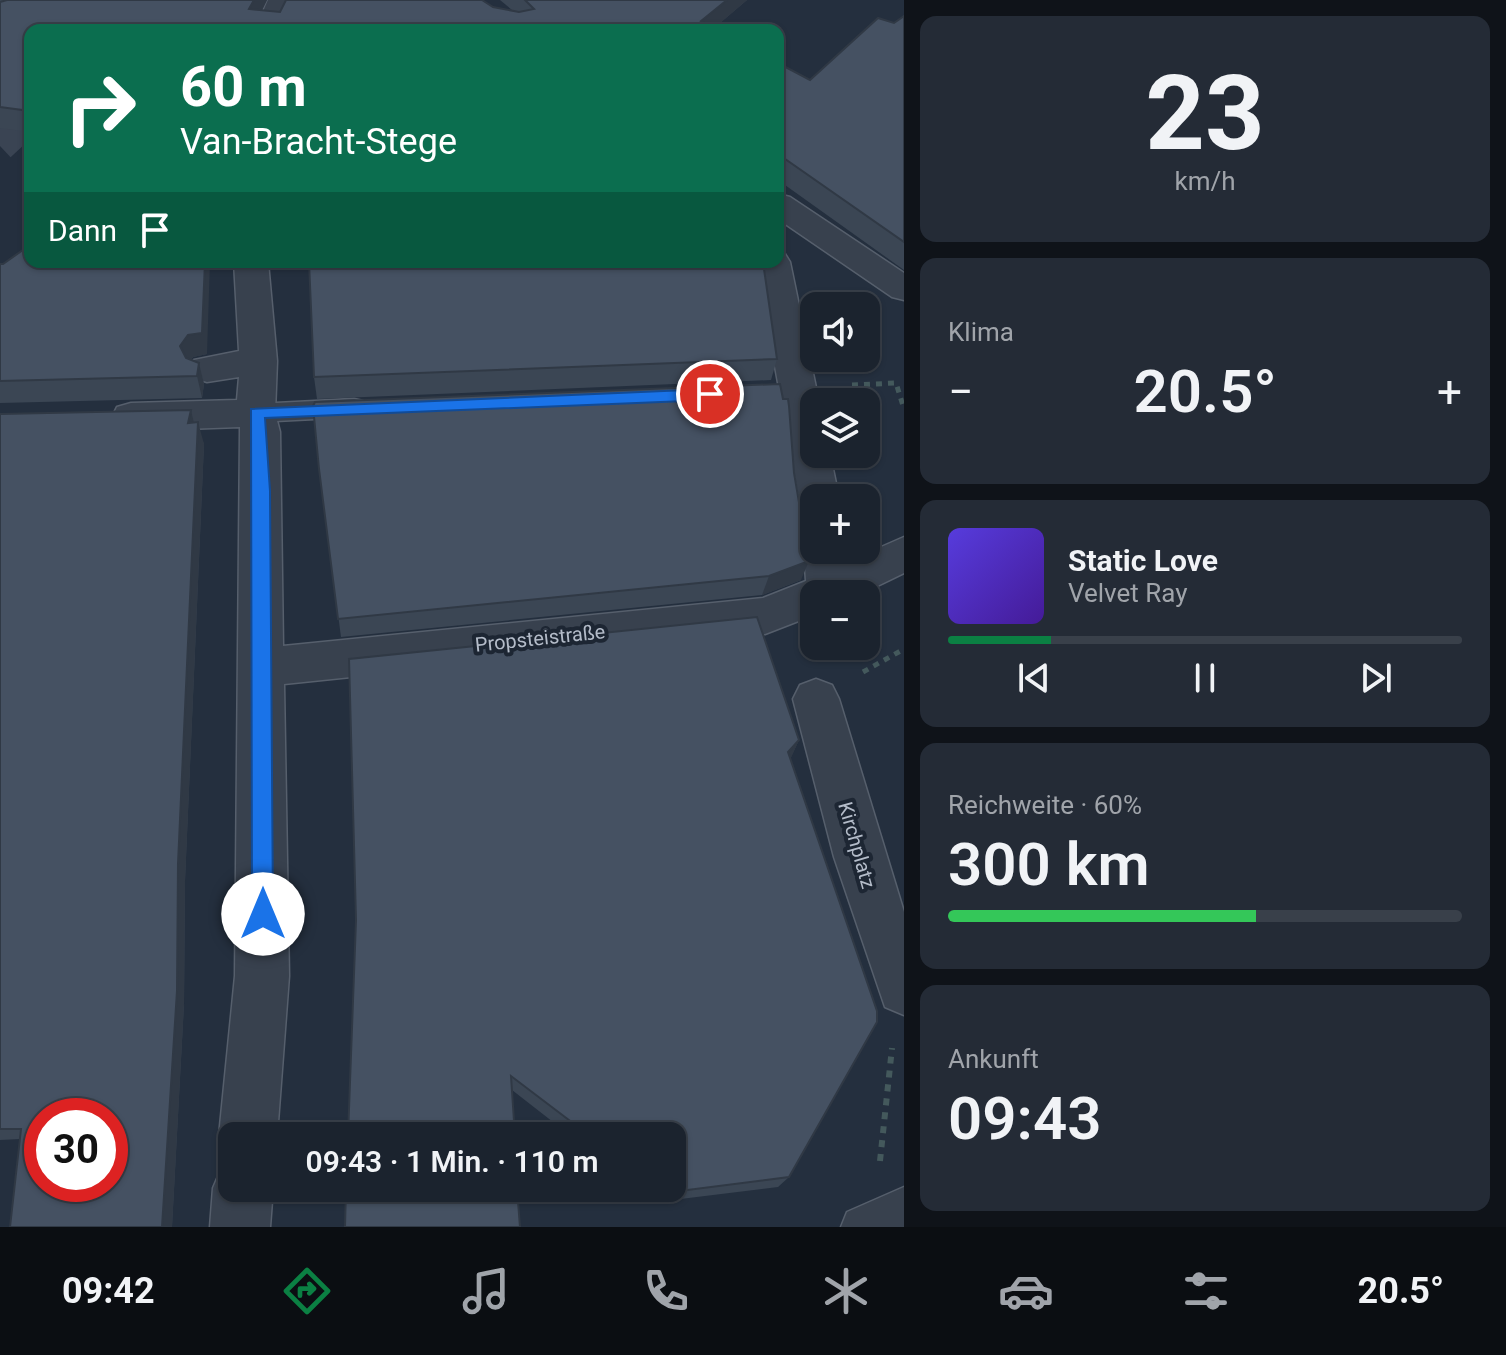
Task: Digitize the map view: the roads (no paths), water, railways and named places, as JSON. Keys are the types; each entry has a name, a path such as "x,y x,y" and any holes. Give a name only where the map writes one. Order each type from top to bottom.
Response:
{"street":[{"path":"272,24 282,0"},
{"path":"784,215 904,289"},
{"path":"249,1122 262,976 263,667 260,432 256,413 258,361 251,268"},
{"path":"774,268 784,392 814,484"},
{"path":"207,369 258,361"},
{"path":"95,417 256,413"},
{"name":"Propsteistraße","path":"830,580 904,554"},
{"name":"Propsteistraße","path":"263,667 765,616 800,596"},
{"name":"Kirchplatz","path":"816,699 859,857 902,985"},
{"path":"240,1227 242,1202"}],"lane":[{"path":"256,413 380,407"}],"tunnel":[{"path":"0,146 24,124"}]}
